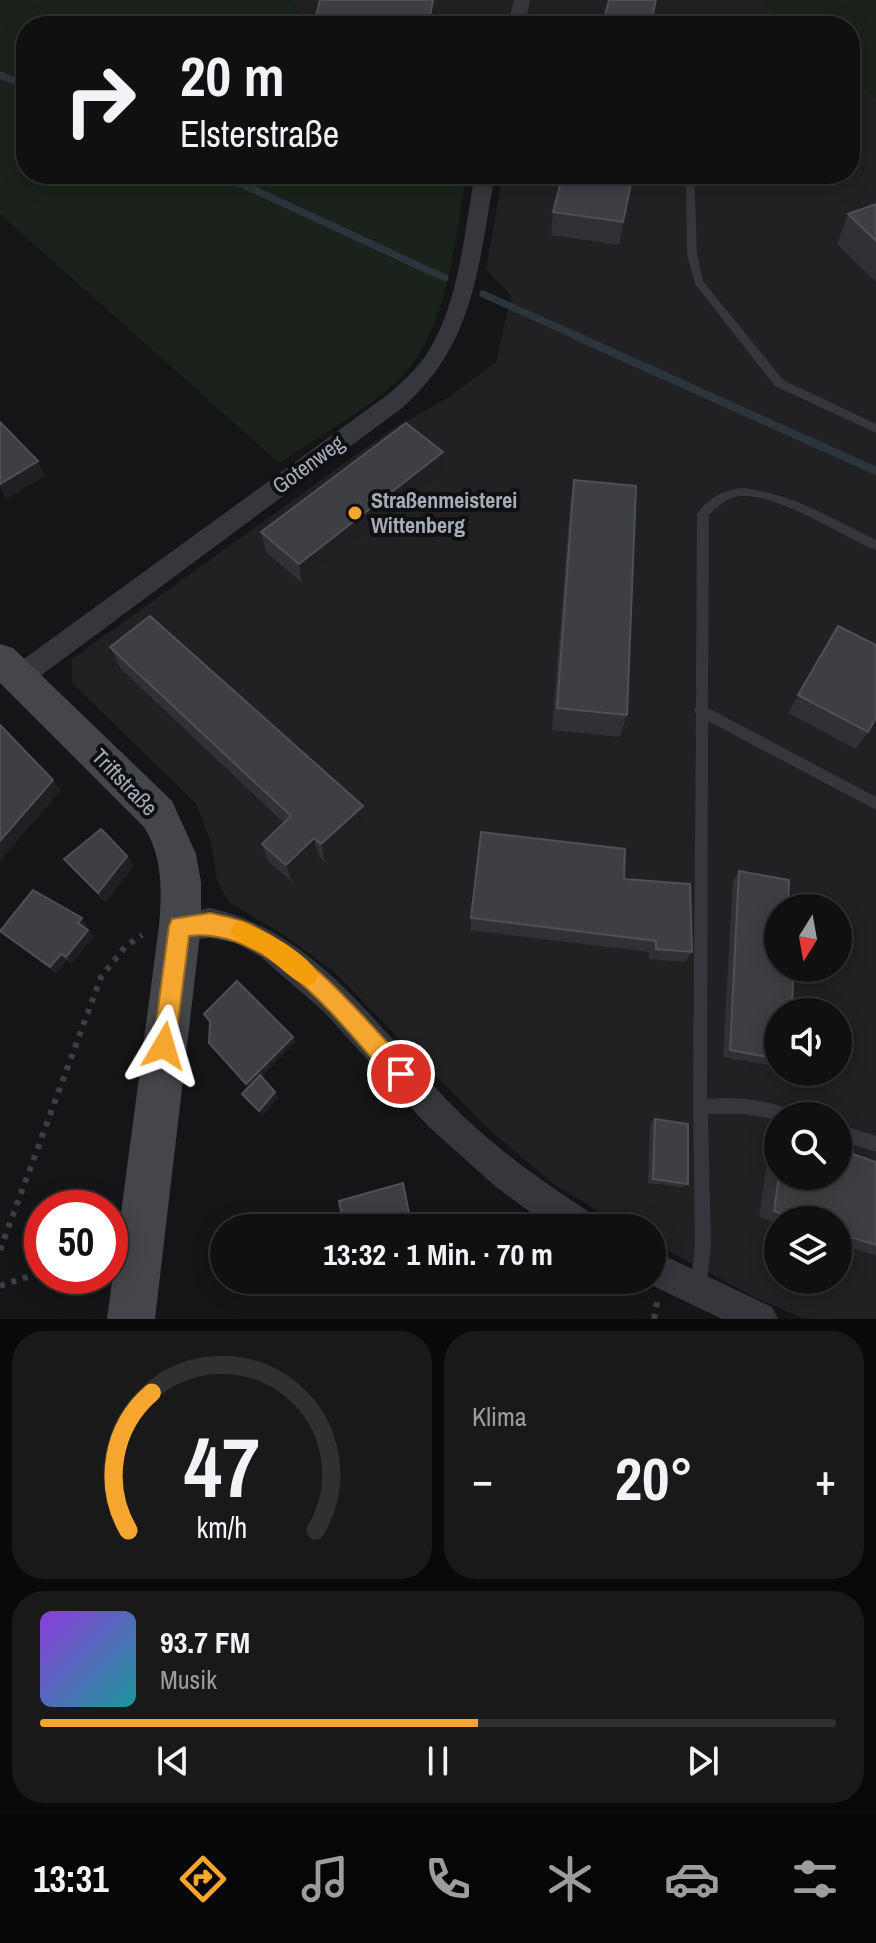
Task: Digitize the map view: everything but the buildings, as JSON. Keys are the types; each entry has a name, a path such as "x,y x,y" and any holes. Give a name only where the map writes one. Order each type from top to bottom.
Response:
{"main road":[{"name":"Triftstraße","path":"9,668 141,796 168,829 180,864 180,926 131,1319"}],"street":[{"name":"Gotenweg","path":"9,668 394,402 423,375 442,347 454,319 483,184"},
{"path":"180,926 210,923 226,926 258,940 296,965 441,1117 499,1168 563,1214"},
{"path":"666,1274 760,1319"}],"lane":[{"path":"690,184 692,254 698,282 779,383 876,429"},
{"path":"697,1290 703,1246 700,1107 700,527 703,514 712,503 742,492 784,502 876,545"},
{"path":"700,710 876,804"},
{"path":"700,1107 727,1103 764,1108"},
{"path":"852,1136 876,1144"}],"path":[{"path":"0,1250 101,977 125,947 140,936 180,926"},
{"path":"0,1286 24,1278"}],"shaded area":[{"path":"0,0 291,0 300,16 16,16 16,184 465,184 438,314 413,363 395,383 354,415 279,463 0,214"},
{"path":"291,0 762,0 781,16 300,16"},
{"path":"762,0 876,0 876,97 860,83 860,16 781,16"},
{"path":"860,83 876,97 876,1319 804,1319 754,1297 666,1250 666,1214 602,1214 552,1183 483,1124 333,971 284,935 229,902 217,881 211,842 196,804 72,683 72,659 392,429 446,399 496,362 511,296 486,269 501,184 860,184"}],"waterway":[{"path":"0,75 16,82"},
{"path":"242,184 445,278"},
{"path":"483,294 579,337"},
{"path":"574,335 876,471"}],"slow traffic":[{"path":"241,931 271,947 307,975"}],"place":[{"name":"Straßenmeisterei Wittenberg","path":"355,513"}],"route":[{"path":"164,1046 180,926 210,923 246,933 296,965 401,1074"}]}
